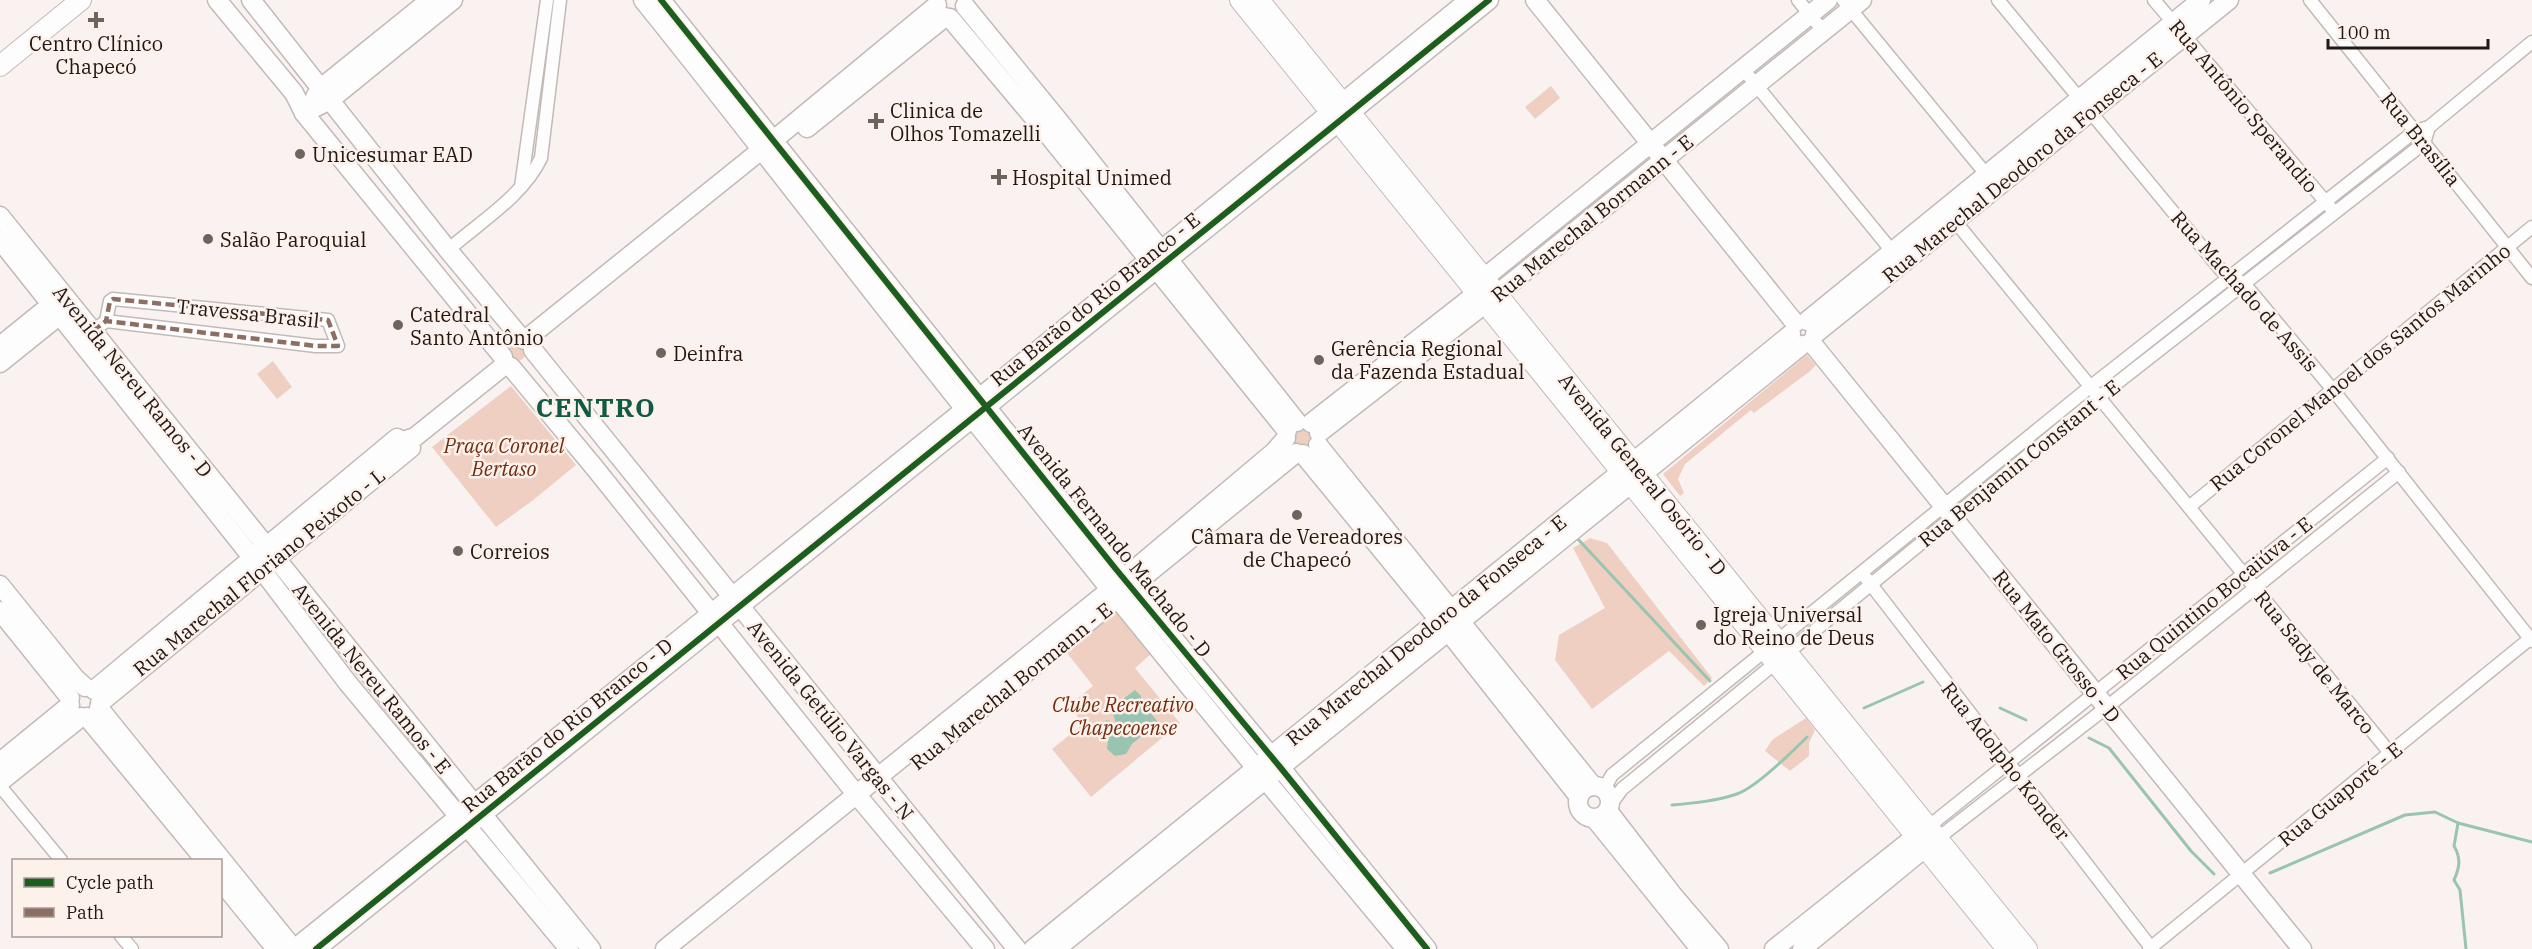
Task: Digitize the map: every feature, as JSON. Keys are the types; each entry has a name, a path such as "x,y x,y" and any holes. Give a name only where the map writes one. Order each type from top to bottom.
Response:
{"main road":[{"path":"0,50 61,0"},
{"path":"0,66 81,0"},
{"name":"Avenida General Osório - D","path":"1240,0 1341,113 1927,837 2027,949"},
{"name":"Avenida General Osório - D","path":"1259,0 1341,113"},
{"name":"Avenida General Osório - D","path":"1927,837 2007,949"}],"street":[{"name":"Avenida Getúlio Vargas - N","path":"217,0 294,93 304,113 716,618 860,799 985,949"},
{"name":"Avenida Getúlio Vargas - N","path":"251,0 448,250 528,345 1017,949"},
{"path":"304,113 430,0"},
{"path":"325,94 453,0"},
{"path":"521,187 547,0"},
{"path":"448,250 521,187 533,174 541,158 560,0"},
{"path":"643,0 771,149"},
{"path":"661,0 771,149"},
{"name":"Rua Barão do Rio Branco - E","path":"1437,35 1468,0"},
{"name":"Rua Barão do Rio Branco - E","path":"736,601 1437,35 1489,0"},
{"name":"Rua Mato Grosso - D","path":"1535,0 2302,949"},
{"path":"1798,0 1820,5 1830,26"},
{"name":"Rua Machado de Assis","path":"1998,0 2220,270 2244,284 2333,390 2531,639"},
{"name":"Rua Antônio Sperandio","path":"2154,0 2334,213"},
{"name":"Rua Marechal Deodoro da Fonseca - E","path":"2179,29 2201,0"},
{"name":"Rua Marechal Deodoro da Fonseca - E","path":"1056,949 1275,761 1803,333 2179,29 2229,0"},
{"name":"Rua Brasília","path":"2310,0 2532,278"},
{"path":"940,7 959,15 965,2"},
{"path":"965,2 1043,115 1672,894 1719,949"},
{"path":"1852,3 1992,181"},
{"name":"Rua Marechal Bormann - E","path":"860,799 1153,563 1302,437 1486,292 1577,230 1830,26 1852,3"},
{"name":"Rua Marechal Bormann - E","path":"1486,292 1564,213 1820,5"},
{"path":"528,345 771,149 940,7"},
{"path":"940,7 1043,115"},
{"name":"Rua Benjamin Constant - E","path":"1777,651 1870,584 2090,387 2415,131 2429,127 2532,42"},
{"path":"1743,69 1898,257"},
{"path":"2424,143 2429,127"},
{"name":"Rua Benjamin Constant - E","path":"1598,801 1622,789 1862,573 1949,512 2424,143"},
{"name":"Avenida Fernando Machado - D","path":"771,149 976,409 1122,588 1275,761 1427,949"},
{"path":"1564,213 1577,230"},
{"name":"Rua Sady de Marco","path":"1950,215 2390,753"},
{"name":"Avenida Nereu Ramos - D","path":"0,216 60,306 99,326 264,558"},
{"name":"Rua Coronel Manoel dos Santos Marinho","path":"2189,507 2532,227"},
{"name":"Avenida Nereu Ramos - D","path":"0,240 60,306 264,558"},
{"name":"Travessa Brasil","path":"114,299 328,320 339,346 316,346 99,326 110,301 114,299"},
{"path":"0,346 60,306"},
{"path":"0,363 60,306"},
{"path":"514,339 528,345 529,364 521,369 507,363 503,349 507,342 514,339"},
{"path":"2135,352 2143,363"},
{"name":"Rua Marechal Floriano Peixoto - L","path":"0,762 38,741 264,558 397,438 403,441 415,437 507,363"},
{"name":"Rua Quintino Bocaiúva - E","path":"1927,837 2018,776 2244,574 2388,458"},
{"name":"Rua Quintino Bocaiúva - E","path":"1774,949 1856,894 1927,837 2007,763 2101,700 2255,588 2399,472"},
{"path":"2313,519 2324,532"},
{"name":"Avenida Nereu Ramos - E","path":"264,558 478,809 591,949"},
{"name":"Avenida Nereu Ramos - E","path":"264,558 347,682 460,821 569,949"},
{"name":"Rua Adolpho Konder","path":"1862,573 2150,948"},
{"path":"0,585 75,678 86,703 203,859"},
{"name":"Avenida Fernando Machado - D","path":"1122,588 1260,774 1406,949"},
{"name":"Rua Barão do Rio Branco - D","path":"293,948 435,853 460,821 478,809 736,601"},
{"path":"0,611 86,703 218,859"},
{"name":"Rua Guaporé - E","path":"2150,948 2531,639"},
{"name":"Rua Marechal Floriano Peixoto - L","path":"0,784 38,741"},
{"name":"Rua Marechal Deodoro da Fonseca - E","path":"1033,949 1260,774"},
{"path":"0,784 59,859"},
{"path":"665,949 860,799"},
{"path":"683,949 860,799"},
{"path":"1598,801 1700,949"},
{"path":"293,948 460,821"},
{"path":"222,864 293,948"},
{"path":"222,882 293,948"},
{"name":"Rua Quintino Bocaiúva - E","path":"1802,949 1856,894"},
{"path":"122,937 132,949"}],"green space":[{"path":"1551,86 1560,98 1535,119 1525,107"},
{"path":"517,343 523,346 526,352 523,358 517,361 511,358 508,352 511,346"},
{"path":"1807,355 1816,365 1809,372 1754,413 1751,410 1685,464 1678,479 1684,493 1680,496 1663,474"},
{"path":"273,361 292,387 277,399 257,374"},
{"name":"Praça Coronel Bertaso","path":"511,386 576,465 496,527 432,447"},
{"path":"1302,428 1309,431 1312,438 1309,445 1302,448 1295,445 1292,438 1295,431"},
{"path":"1590,538 1607,543 1712,678 1704,686 1669,651 1592,709 1555,660 1559,635 1605,608 1573,548"},
{"name":"Clube Recreativo Chapecoense","path":"1116,608 1152,653 1135,668 1180,723 1091,797 1052,749 1083,724 1069,705 1093,686 1064,649"},
{"path":"1806,718 1815,730 1809,743 1809,756 1790,771 1765,751 1772,740"}],"shaded area":[{"path":"1135,690 1141,696 1142,703 1158,722 1132,744 1126,754 1115,756 1107,749 1108,739 1100,733 1101,726 1107,720 1112,722 1111,730 1115,732 1118,729 1111,708"}],"waterway":[{"path":"1576,537 1710,681"},
{"path":"1864,708 1923,682"},
{"path":"2000,708 2026,720"},
{"path":"1672,805 1713,800 1745,790 1774,768 1807,737"},
{"path":"2089,738 2109,748 2191,851 2214,874"},
{"path":"2270,873 2405,815 2435,812 2458,823 2532,842"},
{"path":"2458,823 2454,846 2459,863 2454,880 2460,890 2466,949"}],"marked path":[{"path":"93,331 106,321 316,346 338,346 328,320 113,299 110,301 106,321"}],"cycle path":[{"path":"661,0 1115,568 1427,949"},
{"path":"316,949 1489,0"}],"place":[{"name":"Centro Clínico Chapecó","path":"96,20"},
{"name":"Clinica de Olhos Tomazelli","path":"876,121"},
{"name":"Unicesumar EAD","path":"300,154"},
{"name":"Hospital Unimed","path":"999,177"},
{"name":"Salão Paroquial","path":"208,239"},
{"name":"Catedral Santo Antônio","path":"398,325"},
{"name":"Deinfra","path":"661,353"},
{"name":"Gerência Regional da Fazenda Estadual","path":"1319,360"},
{"name":"Câmara de Vereadores de Chapecó","path":"1297,515"},
{"name":"Correios","path":"458,551"},
{"name":"Igreja Universal do Reino de Deus","path":"1701,625"}],"district":[{"name":"CENTRO","path":"596,407"}]}
